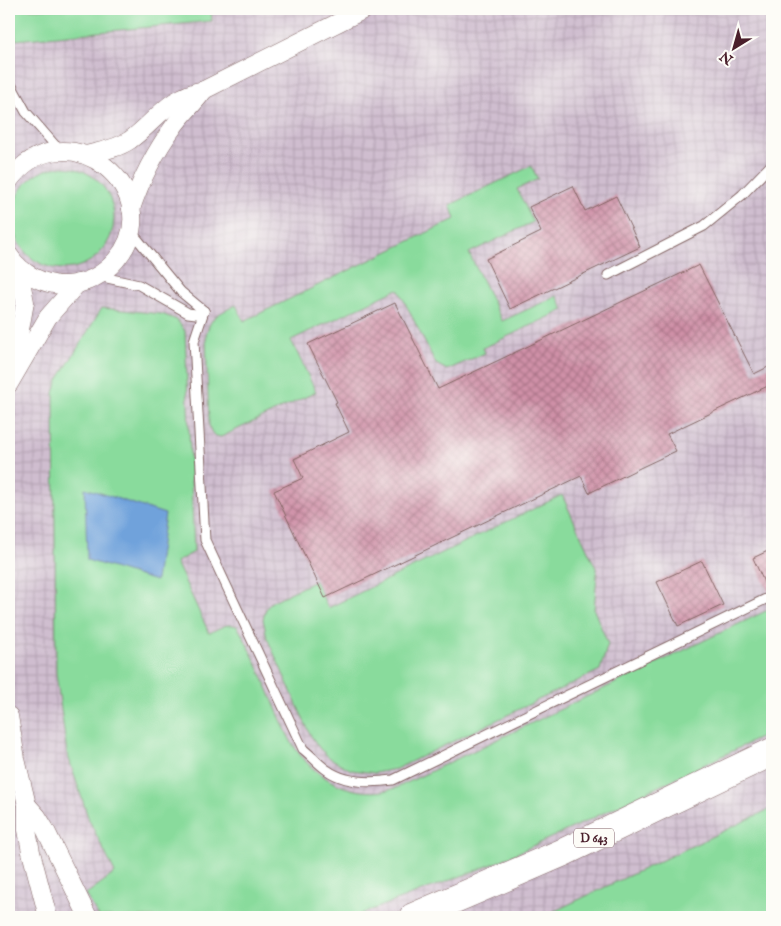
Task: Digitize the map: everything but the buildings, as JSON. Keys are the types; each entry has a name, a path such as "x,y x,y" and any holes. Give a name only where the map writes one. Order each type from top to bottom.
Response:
{"highway":[{"name":"D 643","path":"413,917 538,864 772,752"}],"street":[{"path":"86,155 121,145 180,97 191,92 204,90 365,9"},
{"path":"131,209 154,155 173,127 204,90"},
{"path":"9,181 17,170 26,163 48,153 60,151 73,152 99,161 111,170 127,195 131,209 130,230 126,244 110,267 98,276 78,284 52,284 28,274 12,259"},
{"path":"9,370 20,330 25,302 12,259"},
{"path":"9,384 48,317 78,284"},
{"path":"9,716 14,777 27,805 45,829 88,917"},
{"path":"27,805 29,846 48,917"}],"lane":[{"path":"9,81 26,112 60,151"},
{"path":"608,275 704,226 742,195 772,164"},
{"path":"130,230 180,292 204,311"},
{"path":"98,276 139,285 188,313 196,314 204,311"},
{"path":"204,311 194,341 205,540 303,748 328,771 352,780 376,782 393,780 772,596"}],"shaded area":[{"path":"9,9 772,9 772,917 9,917"}],"green space":[{"path":"13,9 211,9 212,21 16,40"},
{"path":"531,166 538,179 517,189 533,222 469,253 502,321 557,296 564,310 483,348 485,353 447,370 436,364 398,289 291,340 316,392 221,437 212,433 209,425 206,335 210,323 216,316 236,305 244,321 455,219 450,205"},
{"path":"63,167 83,171 99,182 110,198 114,218 110,238 99,254 83,265 63,269 43,265 27,254 16,238 12,218 16,198 27,182 43,171"},
{"path":"102,308 162,314 177,320 185,331 194,552 176,562 209,633 227,625 238,627 292,743 311,767 323,776 337,784 365,792 396,788 772,608 772,732 493,864 353,917 99,917 86,894 115,873 89,820 67,753 56,673 54,393 58,380"},
{"path":"562,495 596,568 594,610 608,644 600,670 396,769 375,773 351,770 330,758 320,749 311,736 267,638 263,619 266,609 271,602 315,581 328,608"},
{"path":"772,808 772,917 542,917"}],"water":[{"path":"85,488 165,514 156,581 87,560"}]}
